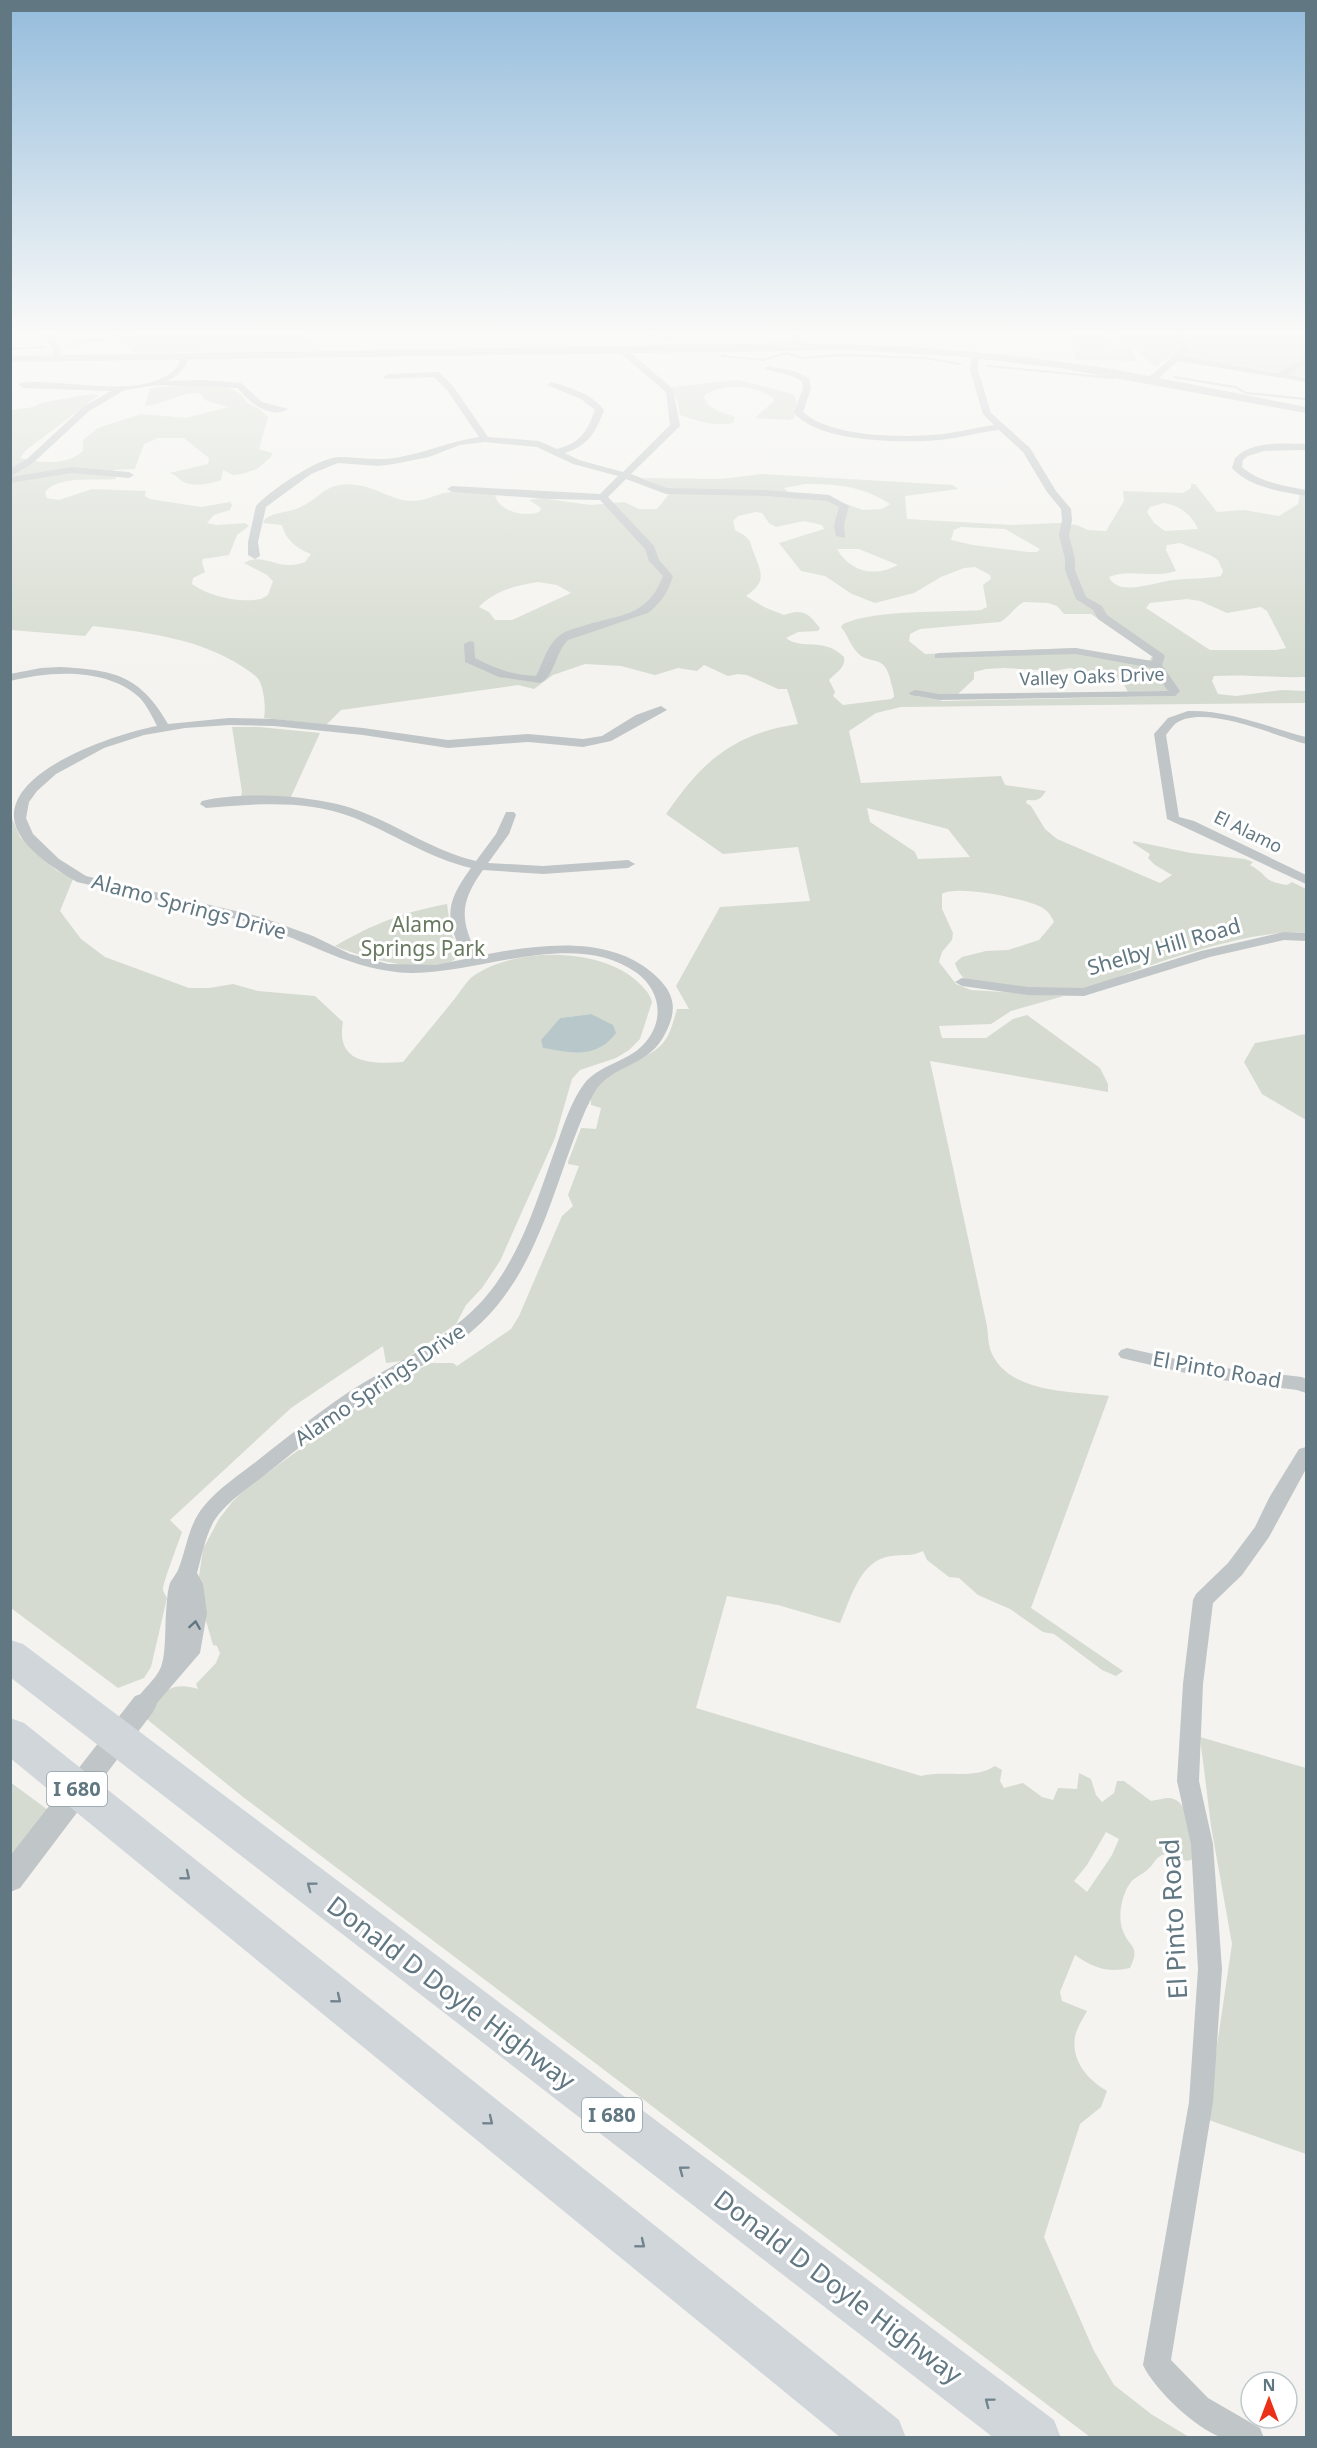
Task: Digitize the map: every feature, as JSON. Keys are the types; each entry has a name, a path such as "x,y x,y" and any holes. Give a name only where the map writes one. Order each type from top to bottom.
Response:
{"highway":[{"name":"Donald D Doyle Highway","path":"10,1655 1036,2438"},
{"name":"I 680","path":"12,1737 881,2438"}],"street":[{"path":"10,474 43,449"},
{"path":"255,556 253,555 253,542 261,506 308,472 336,460 378,463 440,449"},
{"path":"550,449 576,462 624,475 666,491 765,493 829,498 844,506 840,518 841,536"},
{"path":"558,452 570,449"},
{"path":"603,497 651,449"},
{"name":"Valley Oaks Drive","path":"915,693 939,697 1171,694 1174,691 1162,677 1156,665 1160,656 1102,617 1098,608 1081,599 1070,570 1070,559 1064,535 1067,520 1066,509 1052,492 1026,449"},
{"path":"1254,449 1239,457 1236,461 1237,468 1249,478 1306,494"},
{"path":"10,480 72,470 129,475"},
{"path":"452,489 549,496 603,497 650,548 654,561 668,576 664,590 655,604 638,615 594,624 563,638 550,655 540,680 520,680 488,670 469,660 470,644"},
{"path":"939,656 1076,651 1156,665"},
{"path":"10,678 29,673 58,671 87,673 114,679 142,694 163,726"},
{"name":"Alamo Springs Drive","path":"144,1704 171,1671 190,1653 195,1621 193,1584 187,1572 198,1533 209,1513 228,1494 361,1393 443,1345 489,1305 516,1264 546,1198 590,1086 601,1076 647,1050 659,1032 666,1008 663,991 643,971 613,957 581,950 552,949 516,953 474,963 423,970 366,964 256,920 82,879 62,869 26,835 20,821 21,807 40,780 69,761 100,745 163,726 236,720 452,744 532,738 586,743 615,736 636,720 661,710"},
{"name":"El Alamo","path":"1306,740 1278,734 1240,719 1223,715 1200,714 1175,719 1164,727 1160,734 1173,819 1190,824 1306,880"},
{"path":"206,804 275,801 313,804 343,810 440,856 478,865 537,872 628,864"},
{"path":"474,963 459,931 456,910 466,885 478,865 501,836 510,815"},
{"name":"Shelby Hill Road","path":"962,982 1028,991 1084,992 1206,954 1284,936 1306,937"},
{"name":"El Pinto Road","path":"1126,1353 1207,1372 1302,1384 1306,1387"},
{"name":"El Pinto Road","path":"1250,2438 1198,2408 1156,2365 1201,2102 1210,1969 1202,1844 1188,1781 1193,1684 1203,1600 1235,1569 1262,1532 1276,1503 1306,1454"},
{"path":"10,1879 144,1704"}],"green space":[{"path":"11,449 27,449 20,458 53,462 69,459 83,451 142,449 135,469 113,470 116,479 59,483 45,492 47,498 59,500 92,489 146,491 145,496 150,499 201,507 230,502 232,505 230,510 214,515 207,523 217,525 245,523 249,526 237,535 229,555 203,559 205,572 193,578 192,584 216,596 252,600 268,595 273,581 267,575 244,563 256,559 295,565 305,562 311,554 292,543 282,525 263,523 265,519 305,505 332,487 350,484 412,501 462,491 495,495 497,501 507,509 527,514 539,512 541,508 529,500 540,498 591,505 624,502 639,509 657,509 669,494 661,486 643,478 721,479 762,474 953,485 958,489 905,496 907,519 1012,525 1058,523 1077,525 1088,530 1106,531 1124,501 1123,491 1183,493 1191,488 1191,484 1195,484 1217,512 1244,510 1279,516 1298,504 1300,494 1306,496 1306,677 1237,675 1214,676 1212,681 1218,694 1236,696 1282,690 1306,691 1306,703 901,707 876,713 849,731 861,783 1001,776 1005,785 1046,791 1038,799 1027,800 1026,803 1031,806 1045,829 1057,839 1160,883 1172,875 1155,865 1148,858 1150,854 1133,841 1191,853 1245,859 1253,862 1250,865 1269,880 1287,885 1292,882 1306,889 1306,933 1265,935 1219,944 1134,971 1087,989 1046,989 976,983 966,980 955,963 962,957 986,951 1008,950 1039,940 1054,922 1043,908 1023,901 976,892 950,891 942,894 942,909 953,933 952,940 942,952 939,962 956,984 971,990 1064,996 1011,1011 991,1024 939,1026 942,1038 986,1038 1013,1019 1027,1015 1100,1068 1108,1084 1108,1092 930,1061 990,1349 998,1364 1010,1375 1041,1388 1109,1396 1031,1608 1123,1671 1116,1676 1102,1670 1054,1634 1043,1632 1010,1609 978,1595 959,1578 949,1577 927,1560 923,1551 880,1559 872,1565 858,1582 840,1623 778,1605 727,1596 696,1708 921,1776 978,1773 995,1766 1002,1770 1000,1781 1004,1788 1023,1783 1042,1797 1053,1800 1058,1788 1077,1789 1079,1773 1091,1779 1096,1795 1102,1802 1114,1793 1117,1781 1124,1781 1151,1801 1170,1798 1183,1806 1190,1823 1195,1859 1186,1861 1170,1852 1160,1856 1150,1868 1131,1882 1123,1899 1121,1925 1134,1951 1130,1968 1108,1970 1088,1963 1075,1955 1060,1992 1062,2001 1087,2011 1076,2034 1074,2046 1078,2062 1093,2081 1107,2091 1101,2107 1080,2124 1044,2237 1094,2351 1114,2385 1151,2414 1189,2437 1090,2437 243,1797 143,1716 160,1696 172,1688 179,1686 198,1689 196,1684 216,1663 220,1653 217,1646 213,1645 197,1590 203,1549 219,1519 232,1502 247,1488 349,1413 410,1374 431,1363 453,1363 457,1366 511,1329 519,1316 562,1216 573,1206 568,1195 579,1166 568,1164 568,1162 581,1128 596,1129 601,1108 591,1105 593,1094 606,1077 659,1047 668,1034 677,1009 689,1009 676,986 720,907 810,901 798,847 723,854 666,814 693,779 721,753 755,735 798,724 787,689 778,689 747,675 728,676 704,665 697,671 678,668 655,675 621,666 585,664 553,675 534,689 518,685 341,710 326,725 264,718 264,695 257,677 226,657 190,643 151,634 93,626 85,636 11,630","holes":["805,484 839,486 870,493 890,504 882,509 863,510 819,494 789,493 784,488","1164,503 1180,508 1189,515 1198,529 1165,531 1154,523 1147,512 1150,507","756,512 762,513 769,523 776,527 804,521 822,525 824,529 779,543 801,571 825,576 852,594 875,603 914,593 941,577 964,568 975,567 990,575 991,579 983,585 987,607 981,610 910,612 873,616 843,624 841,627 856,651 861,656 884,665 894,692 894,697 891,699 843,705 833,696 835,692 829,680 842,667 844,657 828,647 799,644 786,638 798,632 818,631 820,628 809,615 800,612 784,615 746,596 758,586 761,576 749,541 735,530 733,521 738,516","961,527 1005,529 1040,549 1037,552 1028,552 951,540 954,530","1180,543 1210,555 1218,560 1223,571 1221,576 1174,580 1139,587 1121,586 1109,577 1125,573 1159,574 1176,571 1166,550 1167,545","837,549 859,549 898,565 872,572 856,568","538,582 557,585 571,593 512,620 495,620 489,612 479,607 485,601 506,590","1187,599 1200,601 1227,613 1261,607 1267,611 1286,648 1210,650 1146,608 1150,603","1024,602 1048,603 1057,606 1064,614 1091,614 1152,656 1150,660 1142,661 1074,648 925,654 909,641 910,634 920,629 1000,622","1004,668 1054,671 1070,668 1122,681 1128,692 1159,691 1168,696 943,701 917,696 957,695 974,679 974,672","867,808 948,829 970,857 918,859 915,852 870,822","1106,1832 1119,1839 1112,1855 1087,1892 1074,1881 1087,1865"]},
{"path":"198,449 260,449 272,453 271,457 257,469 233,475 223,470 221,480 206,484 186,483 169,473 208,464 209,458"},
{"path":"232,727 259,727 320,733 290,799 240,799 242,792"},
{"path":"10,814 20,837 56,870 73,879 60,911 81,939 105,957 189,988 209,988 233,984 258,991 315,996 343,1022 342,1036 345,1047 359,1059 369,1062 403,1062 472,977 490,967 511,960 557,955 581,957 623,971 641,985 649,994 652,1002 640,1039 616,1058 580,1070 572,1079 555,1138 500,1261 482,1288 466,1305 456,1324 402,1361 386,1363 383,1346 291,1408 170,1520 182,1532 163,1586 167,1598 151,1667 144,1678 118,1688 11,1608","holes":["591,1014 575,1052 544,1048 541,1040 560,1018"]},
{"name":"Alamo Springs Park","path":"447,904 451,933 460,954 450,962 436,966 400,964 363,956 335,946 362,931 389,920"},
{"path":"1306,1034 1306,1120 1262,1094 1244,1062 1255,1043"},
{"path":"1200,1737 1306,1768 1306,2154 1203,2118 1215,2059 1232,1944 1211,1826"},
{"path":"10,1782 48,1810 10,1859"}],"shaded area":[{"path":"591,1014 613,1025 616,1033 600,1047 583,1052 543,1048 541,1040 560,1018"}]}
